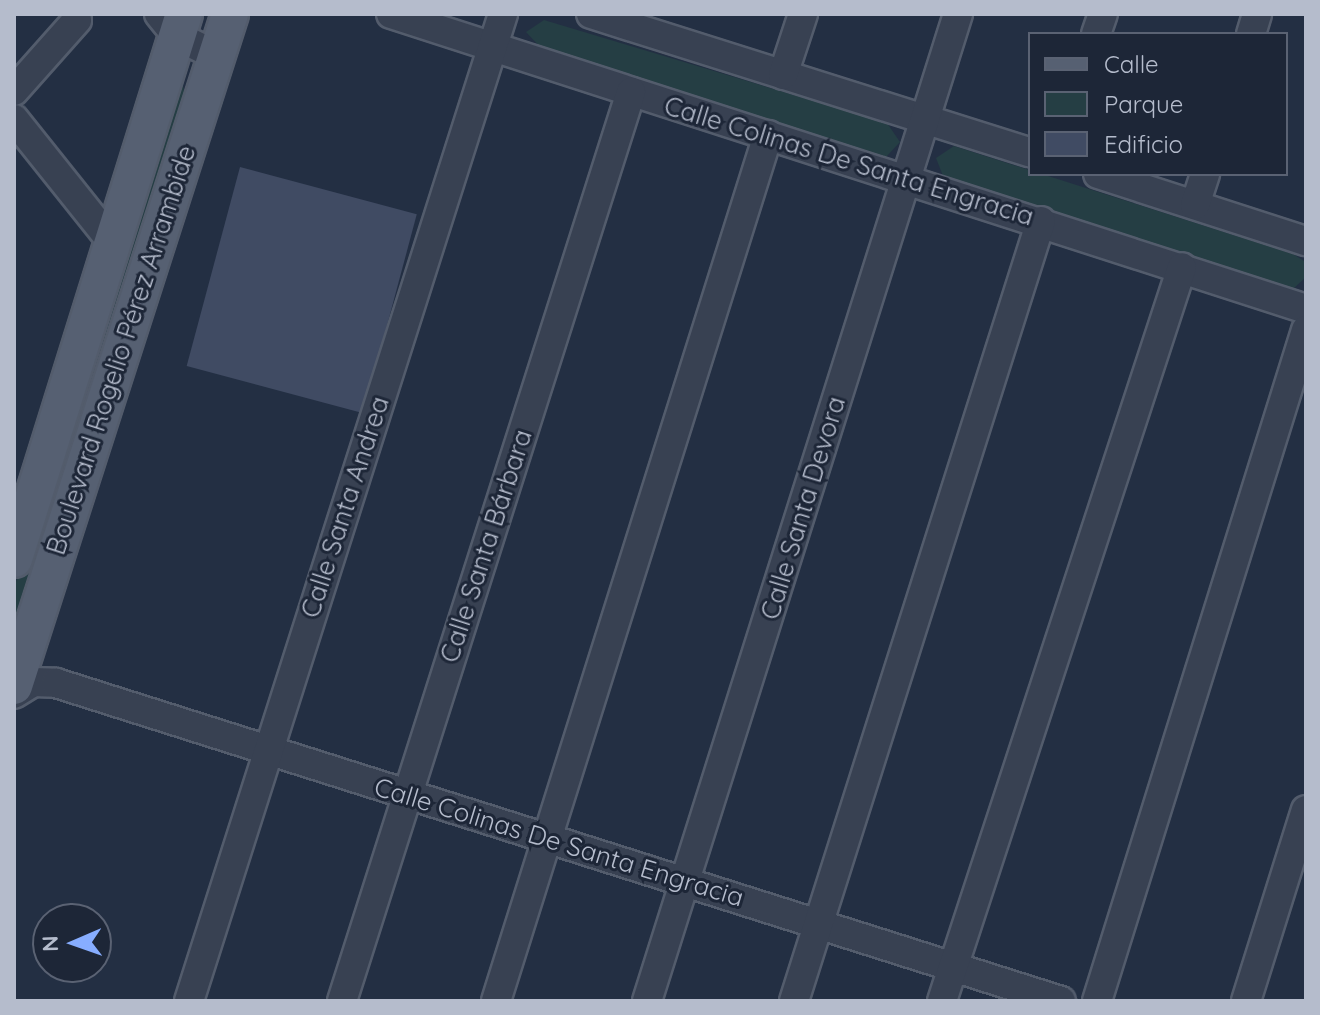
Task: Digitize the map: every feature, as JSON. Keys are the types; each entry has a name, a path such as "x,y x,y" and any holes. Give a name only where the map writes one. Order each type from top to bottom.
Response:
{"main road":[{"name":"Boulevard Rogelio Pérez Arrambide","path":"14,686 230,14"},
{"name":"Boulevard Rogelio Pérez Arrambide","path":"14,559 113,243 173,21"}],"street":[{"name":"Calle Colinas De Santa Engracia","path":"391,14 494,43 631,92 1041,221 1306,309"},
{"name":"Calle Santa Andrea","path":"189,1001 503,14"},
{"path":"591,14 653,23 783,75 1028,151"},
{"path":"783,75 803,14"},
{"name":"Calle Santa Devora","path":"647,1001 958,14"},
{"path":"14,91 77,20"},
{"path":"173,21 215,55"},
{"name":"Calle Santa Bárbara","path":"342,1001 631,92"},
{"path":"14,119 113,243"},
{"path":"496,1001 768,135"},
{"path":"1104,176 1306,241"},
{"path":"1195,205 1204,176"},
{"path":"794,1001 1041,221"},
{"path":"942,1001 1182,267"},
{"path":"1097,1001 1306,330"},
{"path":"29,637 32,665 56,683"},
{"path":"14,694 33,682 56,683"},
{"name":"Calle Colinas De Santa Engracia","path":"56,683 1061,1001"},
{"path":"1246,1001 1306,810"}],"green space":[{"path":"544,20 887,123 900,142 886,157 870,155 542,49 526,32"},
{"path":"174,83 183,85 185,98 14,631 14,588"},
{"path":"954,146 1028,170 1028,176 1048,176 1293,254 1304,261 1306,277 1293,289 1283,289 943,176 936,158"}],"building":[{"path":"240,167 417,214 363,413 187,366"}]}
